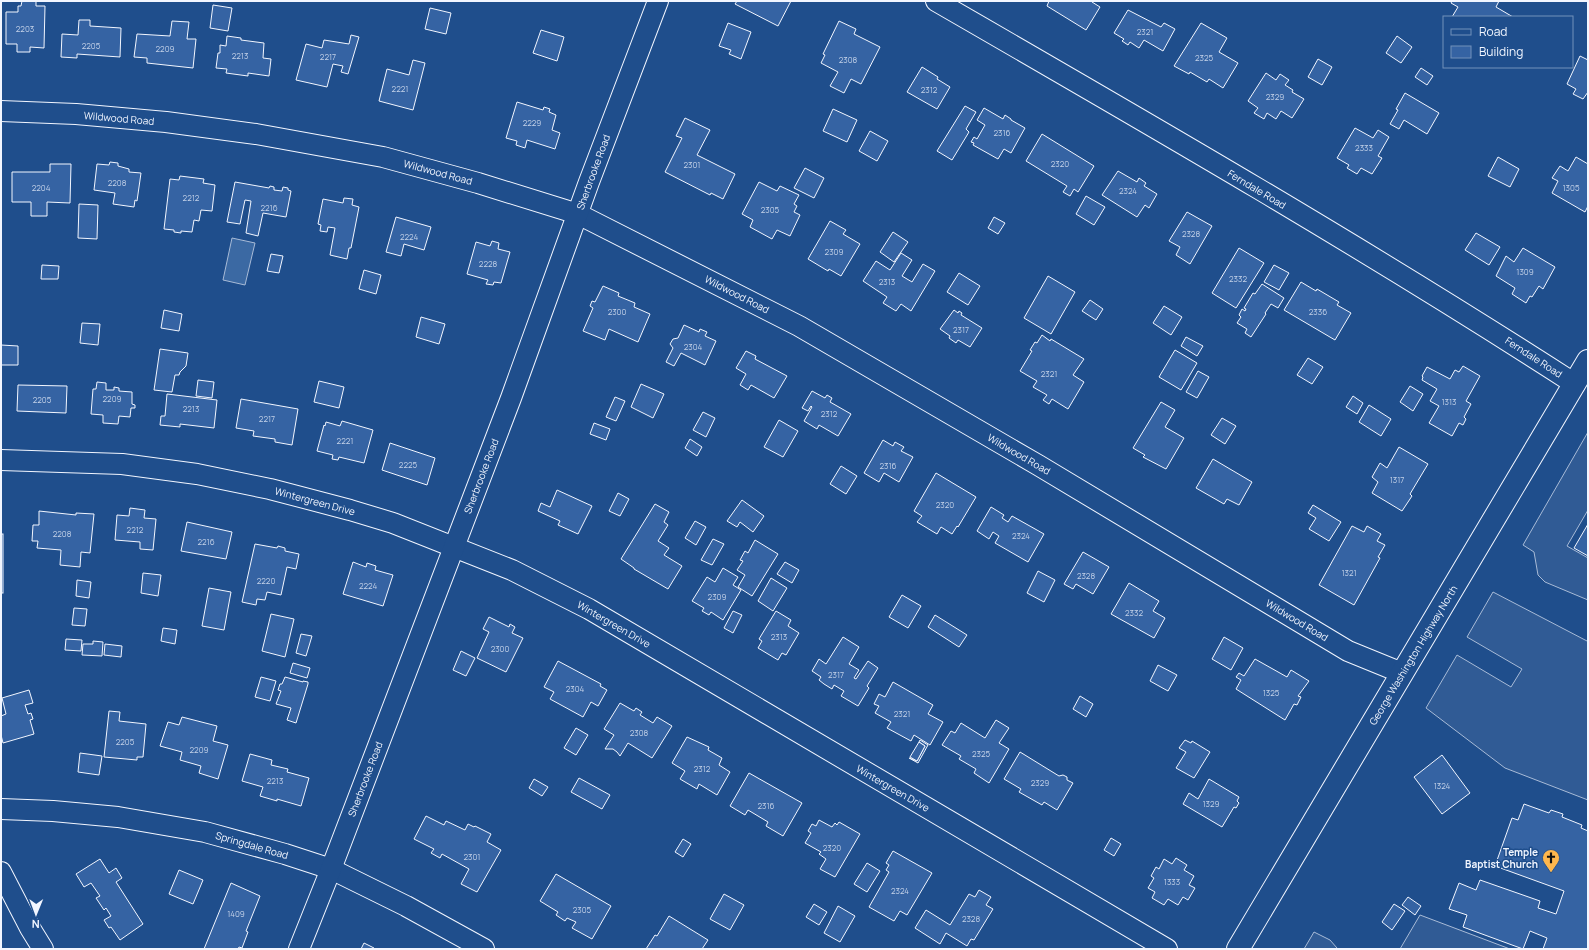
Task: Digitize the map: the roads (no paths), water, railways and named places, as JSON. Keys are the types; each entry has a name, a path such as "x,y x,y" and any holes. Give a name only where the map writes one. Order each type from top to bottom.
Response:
{"main road":[{"name":"George Washington Highway North","path":"1238,949 1588,361"}],"street":[{"name":"Sherbrooke Road","path":"299,949 511,398 658,1"},
{"name":"Ferndale Road","path":"936,1 1166,134 1467,314 1575,384"},
{"name":"Wildwood Road","path":"1,111 76,114 158,121 256,134 383,157 478,183 578,214 799,326 1038,465 1348,652 1402,673"},
{"name":"Wintergreen Drive","path":"1,460 122,464 197,474 270,489 393,523 512,570 589,609 1167,949"},
{"name":"Springdale Road","path":"1,809 53,811 118,817 205,832 285,854 331,869 406,906 484,949"},
{"path":"1,872 30,928 43,949"}],"place":[{"name":"Temple Baptist Church","path":"1551,873"}]}
